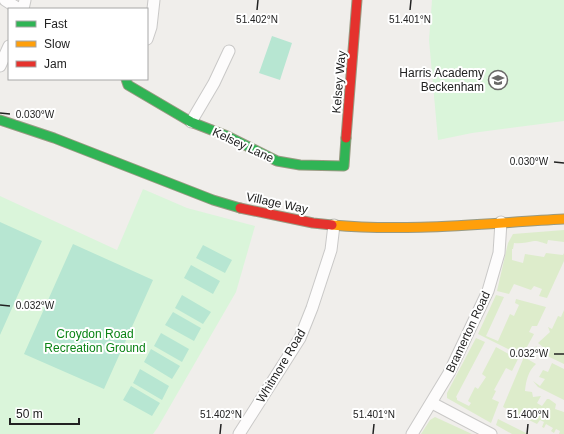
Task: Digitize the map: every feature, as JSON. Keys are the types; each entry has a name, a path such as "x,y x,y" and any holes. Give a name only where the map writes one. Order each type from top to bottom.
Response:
{"street":[{"path":"5,0 17,8"},
{"path":"148,36 151,27 154,0"},
{"name":"Kelsey Way","path":"344,166 357,0"},
{"path":"0,66 8,48"},
{"path":"191,122 214,83 229,51"},
{"name":"Kelsey Lane","path":"126,80 128,85 191,122 227,136 276,161 300,165 344,166"},
{"name":"Village Way","path":"0,120 54,138 213,200 248,210 334,225 417,227 564,219"},
{"name":"Bramerton Road","path":"412,434 432,403 466,339 488,291 499,253 501,222"},
{"name":"Whitmore Road","path":"239,434 300,338 312,308 331,250 334,225"},
{"path":"432,403 491,434"}],"green space":[{"name":"Harris Academy Beckenham","path":"432,0 564,0 564,121 472,133 438,140 429,40"},
{"path":"272,36 292,43 280,80 259,73"},
{"name":"Croydon Road Recreation Ground","path":"143,189 187,208 255,226 236,292 158,427 153,434 0,434 0,196 117,250"},
{"path":"0,222 42,241 0,335"},
{"path":"564,230 564,242 548,240 547,244 534,241 514,243 512,249 512,260 523,263 525,254 544,257 546,253 563,255 564,253 564,261 547,298 539,296 542,289 534,286 531,290 514,284 509,294 497,291 508,243 513,234"},
{"path":"73,244 153,280 104,389 24,354"},
{"path":"203,245 232,260 225,273 196,258"},
{"path":"191,265 220,281 213,294 184,278"},
{"path":"182,295 211,312 203,324 175,308"},
{"path":"496,295 504,297 486,336 498,341 510,314 514,316 519,305 515,303 516,299 546,307 537,326 532,326 529,332 534,334 522,356 478,334"},
{"path":"564,310 564,364 537,351 535,348 536,346 541,351 544,348 538,343 550,332 548,327 552,329 558,316 561,317"},
{"path":"173,312 201,328 194,341 165,325"},
{"path":"161,333 189,349 182,362 154,346"},
{"path":"476,338 485,342 456,397 457,400 469,406 471,403 468,401 475,387 478,389 486,377 482,374 496,347 518,359 512,371 506,368 494,390 496,391 492,399 499,402 491,423 447,398 447,393"},
{"path":"151,349 180,366 172,379 144,362"},
{"path":"524,357 536,364 528,376 525,391 532,392 533,397 541,396 537,403 542,406 547,399 549,399 556,404 555,409 564,412 564,434 559,434 560,431 556,429 554,433 551,431 553,428 546,424 544,428 542,427 544,422 540,420 537,424 503,407"},
{"path":"552,363 564,369 564,400 538,387 533,381 540,386 545,379 539,377 543,370 548,372"},
{"path":"140,369 169,386 162,400 133,383"},
{"path":"131,386 160,403 152,416 123,400"},
{"path":"435,417 472,434 421,434 430,420"},
{"path":"498,419 528,434 512,434 496,425"}],"traffic: fast":[{"path":"126,80 128,85 191,122 227,136 277,161 300,165 344,166 346,138"},
{"path":"0,120 54,138 213,200 240,208"}],"traffic: slow":[{"path":"332,225 390,228 477,225 564,219"}],"traffic: jam":[{"path":"346,138 357,0"},
{"path":"240,208 313,223 332,225"}],"place":[{"name":"Harris Academy Beckenham","path":"498,80"}]}
